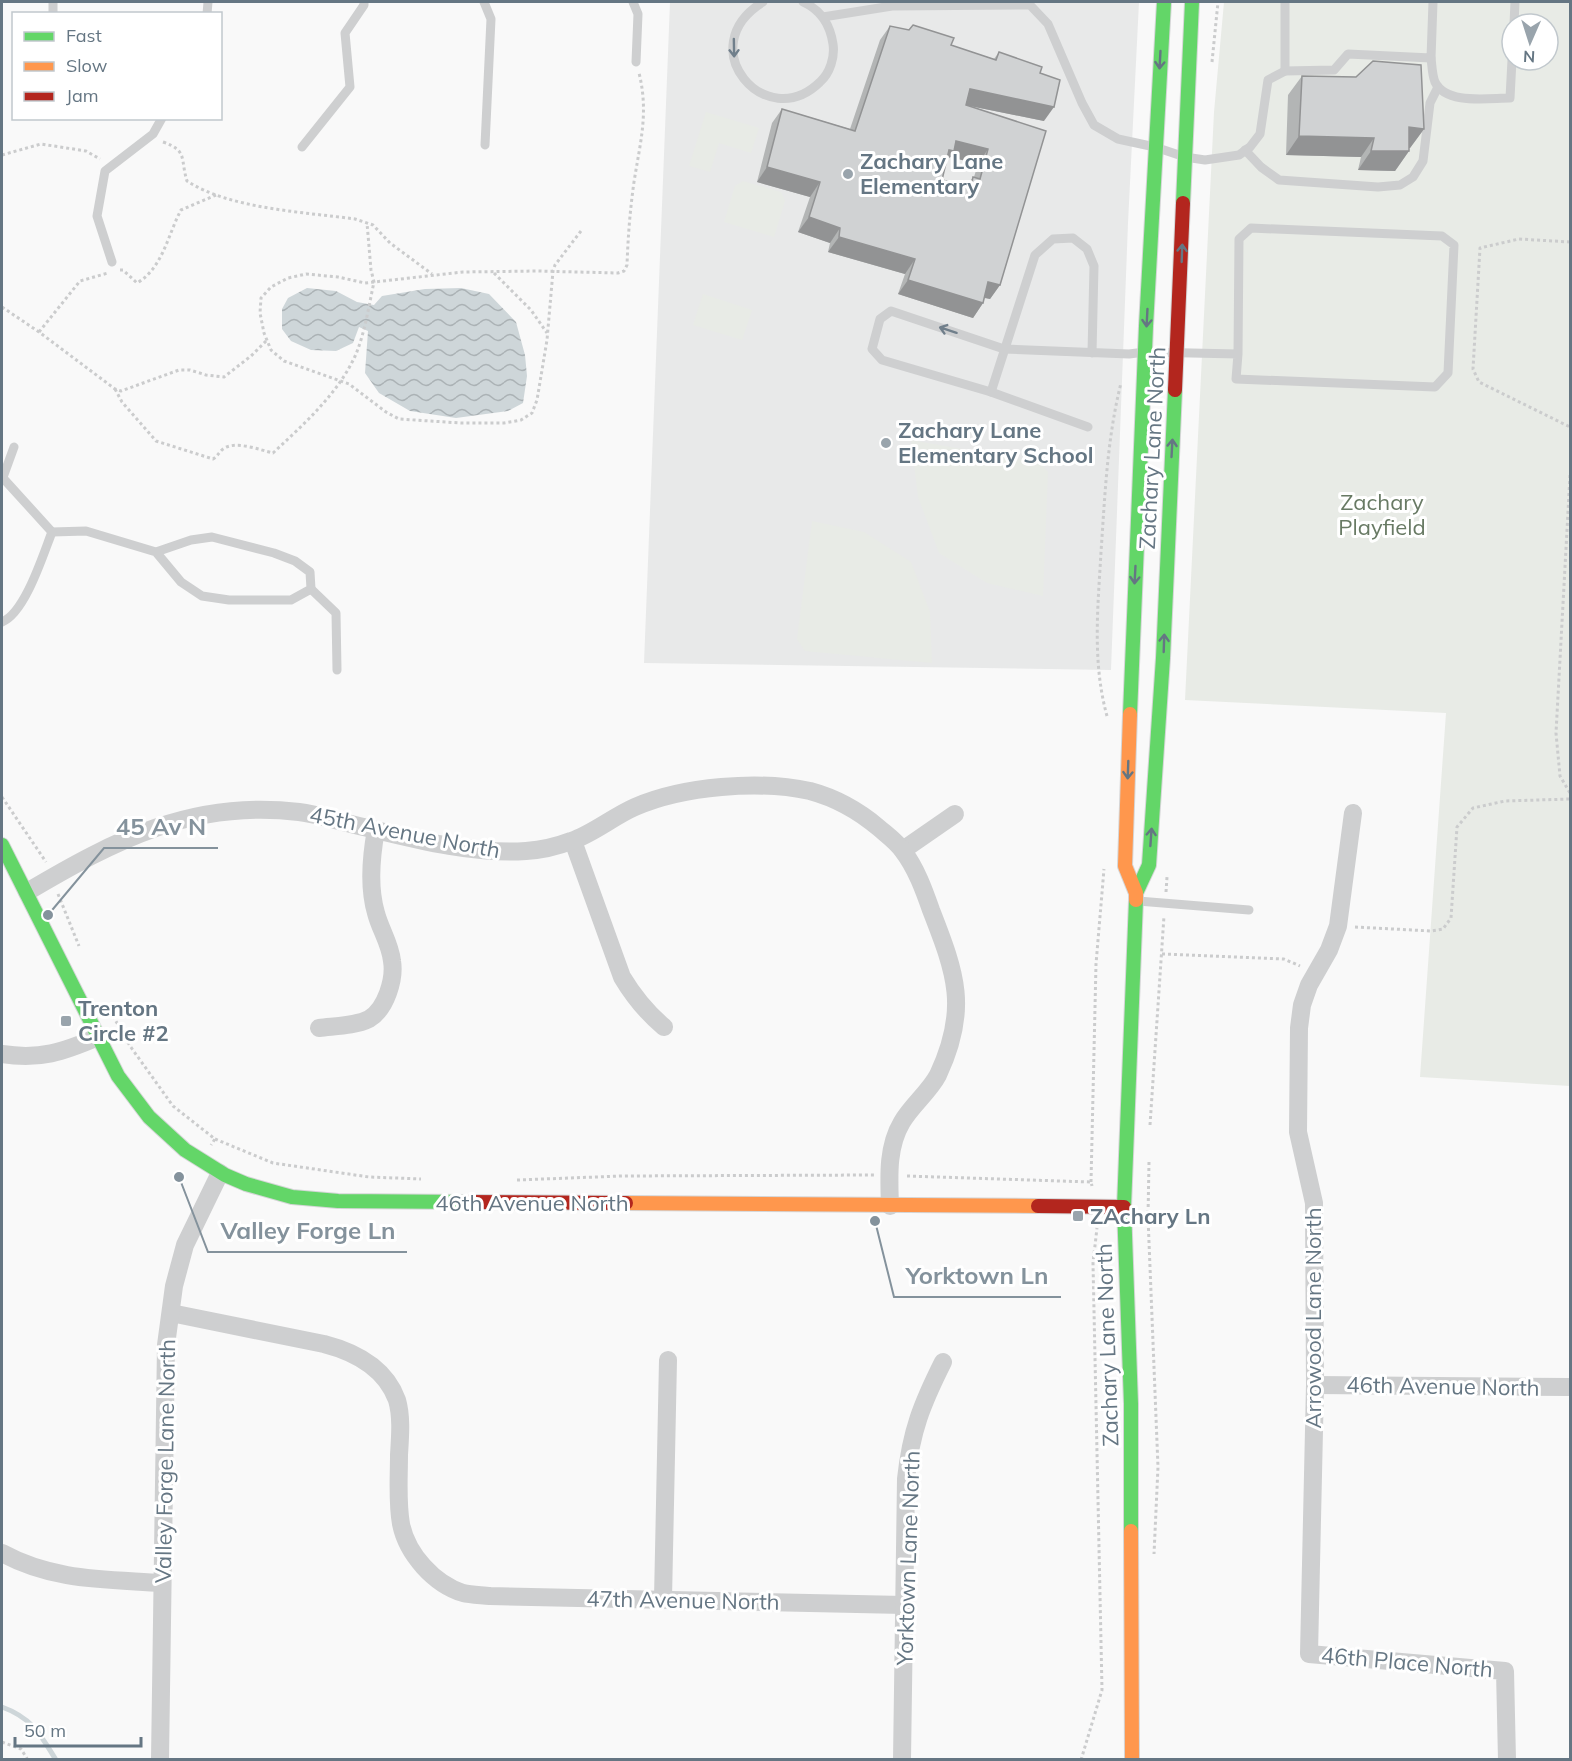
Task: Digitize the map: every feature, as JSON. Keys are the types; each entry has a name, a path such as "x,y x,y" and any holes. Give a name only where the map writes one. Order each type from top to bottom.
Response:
{"street":[{"name":"Zachary Lane North","path":"1136,896 1125,866 1131,660 1144,352 1164,2"},
{"name":"Zachary Lane North","path":"1132,1760 1131,1404 1124,1207 1136,896 1149,865 1163,658 1192,2"},
{"name":"45th Avenue North","path":"27,892 119,842 161,825 208,812 251,810 300,812 376,830 494,852 530,851 573,841 635,807 669,795 704,788 772,788 810,792 837,801 861,813 903,850"},
{"name":"Arrowood Lane North","path":"1310,1654 1315,1385 1314,1203 1298,1132 1299,1028 1302,1005 1309,985 1329,950 1338,926 1353,813"},
{"path":"890,1206 889,1175 892,1147 901,1124 935,1080 948,1053 955,1023 956,989 951,961 922,887 903,850 956,814"},
{"path":"319,1028 345,1025 370,1018 384,1002 392,983 393,962 388,941 375,913 371,881 376,830"},
{"path":"573,841 622,976 633,996 664,1027"},
{"path":"2,845 27,892"},
{"name":"46th Avenue North","path":"27,892 98,1037 133,1098 155,1124 178,1145 220,1173 252,1186 292,1197 338,1201 1124,1207"},
{"path":"2,1054 42,1056 66,1051 98,1037"},
{"name":"Valley Forge Lane North","path":"160,1760 166,1345 174,1286 185,1245 220,1173"},
{"name":"47th Avenue North","path":"171,1313 324,1344 346,1350 366,1360 383,1377 397,1401 400,1423 401,1525 408,1543 419,1561 435,1578 463,1593 490,1596 904,1605"},
{"path":"663,1599 668,1360"},
{"name":"Yorktown Lane North","path":"902,1760 906,1479 909,1449 917,1418 943,1362"},
{"name":"46th Avenue North","path":"1315,1385 1570,1387"},
{"path":"2,1553 21,1563 58,1575 162,1582"},
{"name":"46th Place North","path":"1310,1654 1505,1671 1507,1760"}],"lane":[{"path":"302,147 350,87 345,33 364,2"},
{"path":"484,2 491,19 485,145"},
{"path":"633,2 638,15 636,62"},
{"path":"763,2 749,10 739,23 733,39 733,55 738,71 748,84 762,94 778,98 795,97 811,91 823,79 831,65 834,48 831,31 824,17 811,5 803,2"},
{"path":"1284,71 1285,2"},
{"path":"1433,2 1431,58 1434,81 1441,92 1454,98 1510,98 1511,72"},
{"path":"824,17 892,6 1029,5 1048,24 1082,104 1095,125 1118,139 1205,160 1239,155 1250,147 1260,134 1268,80 1284,71 1334,69 1348,54 1431,58"},
{"path":"1245,150 1261,167 1279,180 1378,187 1400,185 1413,177 1422,161 1430,103 1438,87"},
{"path":"112,262 97,216 105,171 153,134 161,120"},
{"path":"1251,228 1442,236 1454,245 1448,373 1435,387 1236,379 1238,354 1239,239 1251,228"},
{"path":"990,392 1035,255 1053,239 1073,238 1087,249 1094,266 1092,353"},
{"path":"1088,427 990,392 882,360 872,349 880,320 891,311 1004,349 1129,354 1144,352 1238,354"},
{"path":"14,447 2,479 52,532 86,531 156,552 181,582 202,596 229,600 291,600 311,589"},
{"path":"2,622 9,619 33,583 52,532"},
{"path":"156,552 190,540 212,537 274,552 295,561 310,572 311,589 336,613 337,670"},
{"path":"1136,896 1165,903 1249,910"}],"path":[{"path":"1212,62 1218,2"},
{"path":"581,231 555,265 553,272 548,334 537,399 531,413 521,420 504,423 461,423 399,419 349,384 284,361 271,350 267,340 260,313 261,298 271,287 288,278 306,274 338,277 365,283 434,274 493,271 553,272 618,273 624,271 627,265 630,214 642,143 644,94 636,62"},
{"path":"149,137 177,147 181,152 187,181 200,189 238,202 355,219 373,225 390,243 434,274"},
{"path":"2,155 41,144 59,145 86,151 113,166"},
{"path":"117,271 123,270 137,282 143,279 166,248 173,225 181,210 217,195"},
{"path":"115,389 122,402 156,441 213,459 222,449 230,446 244,446 273,453 320,407 341,381 356,354 374,282 367,223"},
{"path":"1570,242 1519,239 1480,248 1473,369 1479,382 1570,427"},
{"path":"493,271 531,310 548,334"},
{"path":"39,332 80,282 110,273"},
{"path":"2,307 115,389 121,391 134,388 179,369 190,369 224,378 267,340"},
{"path":"1570,475 1556,733 1560,776 1570,793"},
{"path":"2,797 44,858 53,876 60,901 81,953"},
{"path":"1338,926 1431,931 1443,929 1451,918 1457,827 1473,808 1506,801 1570,799"},
{"path":"1149,1132 1168,868"},
{"path":"1162,954 1284,959 1316,973"},
{"path":"110,1011 130,1047 173,1106 214,1139 273,1164 369,1177 428,1179"},
{"path":"202,1162 214,1139"},
{"path":"1149,1154 1149,1240 1158,1467 1154,1558"},
{"path":"509,1180 622,1176 889,1175 1090,1182 1099,1207 1093,1263 1102,1690 1081,1760"},
{"path":"2,1742 21,1749 28,1760"}],"shaded area":[{"name":"Zachary Lane Elementary School","path":"670,2 1139,2 1111,670 644,663"}],"green space":[{"name":"Zachary Playfield","path":"1224,2 1570,2 1570,1086 1420,1077 1446,713 1185,700 1214,112"},
{"path":"706,112 759,128 751,153 719,143 710,172 689,166"},
{"path":"743,181 781,192 785,201 774,237 724,222 735,186"},
{"path":"703,294 752,310 742,340 693,325"},
{"path":"911,440 1040,463 1048,472 1043,596 987,583 939,553 918,497"},
{"path":"812,521 864,532 911,562 930,612 932,663 805,651 797,639"}],"water":[{"path":"307,288 336,291 357,302 374,305 382,296 425,289 461,288 489,294 516,322 525,355 527,376 523,403 508,411 456,418 410,411 379,393 365,373 368,331 359,327 353,343 336,351 311,350 291,341 282,329 282,309 288,298"}],"building":[{"name":"Zachary Lane Elementary","path":"913,25 954,38 951,45 996,60 999,52 1042,67 1040,73 1060,80 1054,107 970,89 966,105 1046,131 1000,285 988,282 983,303 908,280 915,259 839,237 840,228 809,217 820,182 767,167 782,109 855,131 890,26 909,30","holes":["956,141 988,149 980,179 973,177 971,187 942,180 949,150 954,151"]},
{"path":"1373,61 1421,65 1424,129 1409,127 1409,151 1371,151 1374,138 1299,136 1302,76 1356,77"}],"waterway":[{"path":"2,1707 28,1722 40,1735 56,1760"}],"traffic: fast":[{"path":"1130,714 1146,326 1164,2"},
{"path":"1183,203 1192,2"},
{"path":"1136,893 1149,865 1163,658 1175,390"},
{"path":"2,845 118,1076 149,1117 185,1150 225,1175 246,1184 292,1197 338,1201 466,1202"},
{"path":"1131,1531 1131,1404 1124,1207 1136,900"}],"traffic: slow":[{"path":"1130,714 1125,866 1136,893 1136,900"},
{"path":"626,1203 1038,1206"},
{"path":"1131,1531 1132,1760"}],"traffic: jam":[{"path":"1175,390 1183,203"},
{"path":"466,1202 626,1203"},
{"path":"1038,1206 1124,1207"}],"place":[{"name":"Zachary Lane Elementary","path":"848,174"},
{"name":"Zachary Lane Elementary School","path":"886,443"},
{"name":"45 Av N","path":"48,915"},
{"name":"Trenton Circle #2","path":"66,1021"},
{"name":"Valley Forge Ln","path":"179,1177"},
{"name":"ZAchary Ln","path":"1078,1216"},
{"name":"Yorktown Ln","path":"875,1221"}]}
